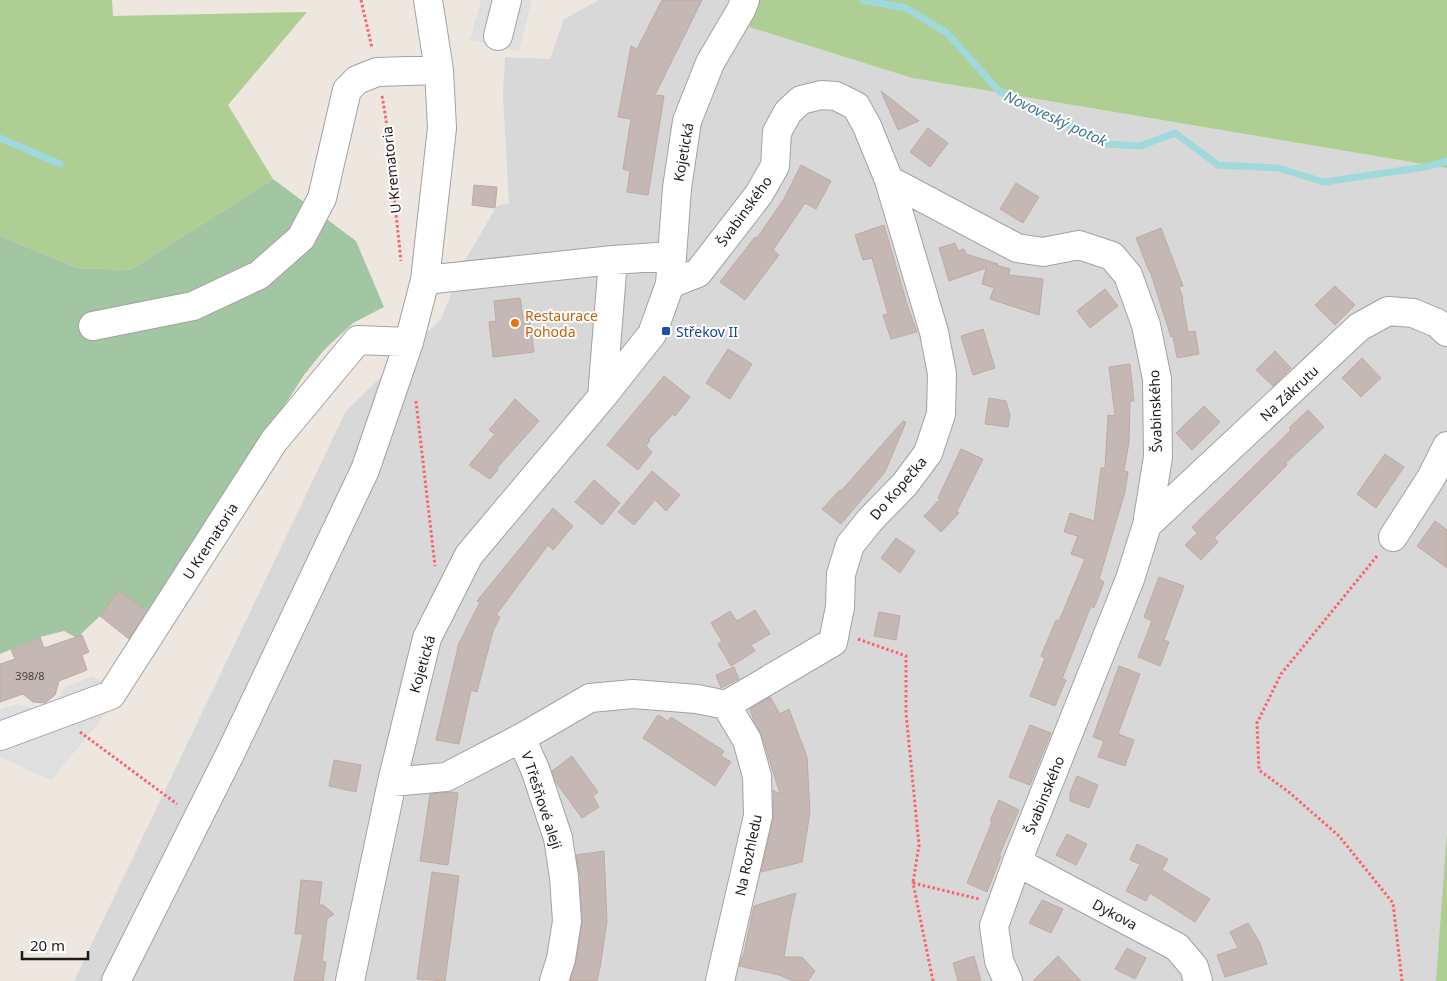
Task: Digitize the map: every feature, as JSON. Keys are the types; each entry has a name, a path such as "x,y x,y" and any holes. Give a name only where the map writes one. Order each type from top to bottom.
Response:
{"street":[{"path":"116,981 231,752 365,470 409,342 424,280 442,128 439,70 428,0"},
{"path":"498,36 507,0"},
{"name":"Kojetická","path":"350,981 392,782 427,638 468,555 602,397 652,334 670,284 677,188 687,121 710,62 745,0"},
{"path":"93,326 193,306 259,275 301,238 322,198 347,90 357,80 377,72 439,70"},
{"name":"Švabinského","path":"670,284 698,273 759,194 775,166 776,132 788,112 801,100 821,95 836,96 856,106 867,126 889,180 1017,248 1044,252 1079,246 1112,256 1128,275 1146,325 1157,379 1158,457 1147,525 1130,580 1017,862 994,926 999,961 1008,981"},
{"name":"Do Kopečka","path":"726,705 833,642 840,607 842,574 850,545 870,520 905,484 928,453 941,414 942,374 934,332 889,180"},
{"path":"424,280 613,260 672,256"},
{"path":"602,397 613,260"},
{"name":"Na Zákrutu","path":"1147,525 1359,327 1388,311 1413,313 1437,323 1447,332"},
{"name":"U Krematoria","path":"0,736 111,695 274,442 358,340 409,342"},
{"path":"1393,536 1431,478 1447,446"},
{"path":"392,782 446,777 521,738 590,698 633,694 697,699 726,705"},
{"name":"Na Rozhledu","path":"720,981 758,816 757,776 747,740 726,705"},
{"name":"V Třešňové aleji","path":"521,738 535,769 558,838 564,878 567,921 561,959 554,981"},
{"name":"Dykova","path":"1017,862 1177,947 1194,967 1198,981"}],"path":[{"name":"U Krematoria","path":"361,0 386,119 401,264"},
{"path":"416,400 436,573"},
{"path":"1393,536 1281,674 1257,723 1260,770 1290,793 1339,836 1393,903 1402,981"},
{"path":"835,630 906,656 906,713 919,844 914,883 933,981"},
{"path":"57,715 197,820"},
{"path":"914,883 1002,904"}],"shaded area":[{"path":"481,0 532,0 519,51 470,40"},
{"path":"599,0 759,0 749,27 912,78 1447,168 1447,981 74,981 346,411 441,319 464,262 497,206 509,203 503,95 505,57 550,59 564,19"},
{"path":"92,676 124,692 51,780 0,757 0,709 18,704 39,710 57,703 64,688"}],"green space":[{"path":"0,0 112,0 113,16 307,12 228,105 273,179 130,270 78,268 0,236"},
{"path":"759,0 1447,0 1447,168 912,78 749,27"},
{"path":"273,179 356,241 384,307 353,323 324,350 304,375 151,614 120,591 100,616 81,634 85,647 81,649 75,637 64,631 40,637 0,654 0,236 78,268 130,270"},
{"path":"1447,831 1447,981 1436,981"}],"building":[{"path":"662,0 702,0 655,95 664,96 648,195 627,192 630,171 623,169 631,119 618,117 631,46 637,49"},
{"path":"881,91 919,121 898,130"},
{"path":"928,128 948,143 930,167 910,152"},
{"path":"801,165 831,181 816,209 805,203 773,250 779,255 745,300 720,282 755,237 757,238 784,199"},
{"path":"1016,183 1039,197 1023,223 1000,209"},
{"path":"474,185 497,187 495,208 472,205"},
{"path":"884,225 917,332 891,339 883,315 888,314 872,258 863,260 855,235"},
{"path":"1161,228 1183,286 1179,287 1183,299 1188,332 1195,331 1199,354 1177,358 1173,336 1171,337 1150,271 1136,238"},
{"path":"955,243 958,251 964,249 966,254 1010,269 1009,275 1043,279 1039,315 990,299 994,288 982,284 986,268 949,281 939,248"},
{"path":"1335,286 1355,305 1335,325 1315,305"},
{"path":"1105,289 1118,306 1090,328 1077,311"},
{"path":"520,298 523,317 529,316 534,352 493,357 489,322 496,321 494,301"},
{"path":"983,329 995,368 973,375 961,336"},
{"path":"728,349 752,364 730,399 706,383"},
{"path":"1275,351 1291,368 1273,386 1256,370"},
{"path":"1362,358 1381,378 1361,397 1342,378"},
{"path":"1130,364 1134,401 1130,401 1129,442 1124,471 1128,472 1125,492 1099,579 1104,582 1094,608 1091,606 1062,679 1066,680 1055,706 1030,696 1045,658 1041,656 1056,620 1059,621 1085,559 1071,554 1078,536 1064,532 1070,513 1094,521 1101,468 1105,468 1108,415 1115,416 1109,367"},
{"path":"664,376 690,397 675,416 673,414 649,439 646,446 652,452 638,470 607,445"},
{"path":"989,398 1006,401 1010,415 1008,427 985,424"},
{"path":"515,399 539,421 497,468 498,470 490,479 469,465 495,434 489,430"},
{"path":"1204,406 1220,422 1192,450 1176,433"},
{"path":"1308,410 1324,427 1286,463 1287,465 1214,538 1218,542 1201,560 1185,545 1197,533 1192,527 1291,430 1289,428"},
{"path":"903,421 906,422 885,472 841,524 822,509 841,491"},
{"path":"961,449 983,459 957,511 959,513 941,532 924,516 940,499 938,498"},
{"path":"1385,454 1404,467 1376,508 1357,494"},
{"path":"652,471 680,495 666,511 655,500 634,525 618,512"},
{"path":"594,480 620,503 602,525 575,502"},
{"path":"553,508 573,526 553,550 548,545 496,615 500,617 493,631 477,692 471,690 459,744 436,740 459,643 480,602 477,601"},
{"path":"1435,521 1447,530 1447,568 1417,546"},
{"path":"896,538 915,551 900,573 881,558"},
{"path":"1159,577 1184,586 1164,640 1169,642 1160,666 1138,657 1152,621 1144,617"},
{"path":"119,590 147,611 129,639 100,616"},
{"path":"755,610 770,634 751,645 755,651 731,666 718,644 722,641 711,623 730,611 737,621"},
{"path":"879,612 900,616 896,640 874,636"},
{"path":"82,635 89,652 82,655 87,670 59,681 55,695 45,703 33,702 23,694 0,702 0,664 15,659 11,650 40,637 44,648"},
{"path":"1119,666 1140,674 1118,734 1134,740 1125,766 1098,757 1104,741 1093,737"},
{"path":"734,667 739,679 721,688 716,675"},
{"path":"770,697 780,714 789,709 807,757 810,812 802,862 761,872 773,819 773,790 780,794 762,736 750,709"},
{"path":"658,715 668,721 671,717 724,751 721,756 731,762 715,786 643,738"},
{"path":"1030,725 1051,733 1030,785 1009,777"},
{"path":"572,756 598,792 593,796 599,807 582,818 555,781 552,771"},
{"path":"334,760 361,765 356,792 329,786"},
{"path":"1077,776 1098,785 1089,808 1070,801 1070,793"},
{"path":"458,793 448,865 420,861 430,794"},
{"path":"999,800 1019,810 999,856 1001,856 987,892 967,883"},
{"path":"1067,834 1087,844 1076,865 1056,855"},
{"path":"1137,844 1168,859 1162,870 1210,899 1195,922 1150,893 1146,901 1126,891 1140,864 1130,860"},
{"path":"604,851 607,921 597,981 570,981 576,962 582,923 580,876 576,855"},
{"path":"432,872 459,876 445,981 417,979"},
{"path":"301,880 322,882 319,905 323,905 334,914 327,919 322,961 326,962 323,981 294,981 303,934 295,934"},
{"path":"796,893 784,957 802,957 815,971 808,981 793,981 779,975 739,966 743,957 754,906"},
{"path":"1042,900 1063,909 1051,933 1029,923"},
{"path":"1248,923 1260,943 1267,964 1225,977 1217,955 1238,948 1230,932"},
{"path":"1127,948 1146,958 1135,979 1115,969"},
{"path":"974,956 981,981 958,981 953,963"},
{"path":"1058,956 1081,981 1033,981"}],"waterway":[{"name":"Novoveský potok","path":"863,0 906,8 947,33 999,91 1107,144 1140,146 1175,133 1218,165 1278,168 1324,182 1425,167 1447,161"},
{"name":"Novoveský potok","path":"0,138 60,164"}],"place":[{"name":"Restaurace Pohoda","path":"515,323"},
{"name":"Střekov II","path":"666,331"}]}
